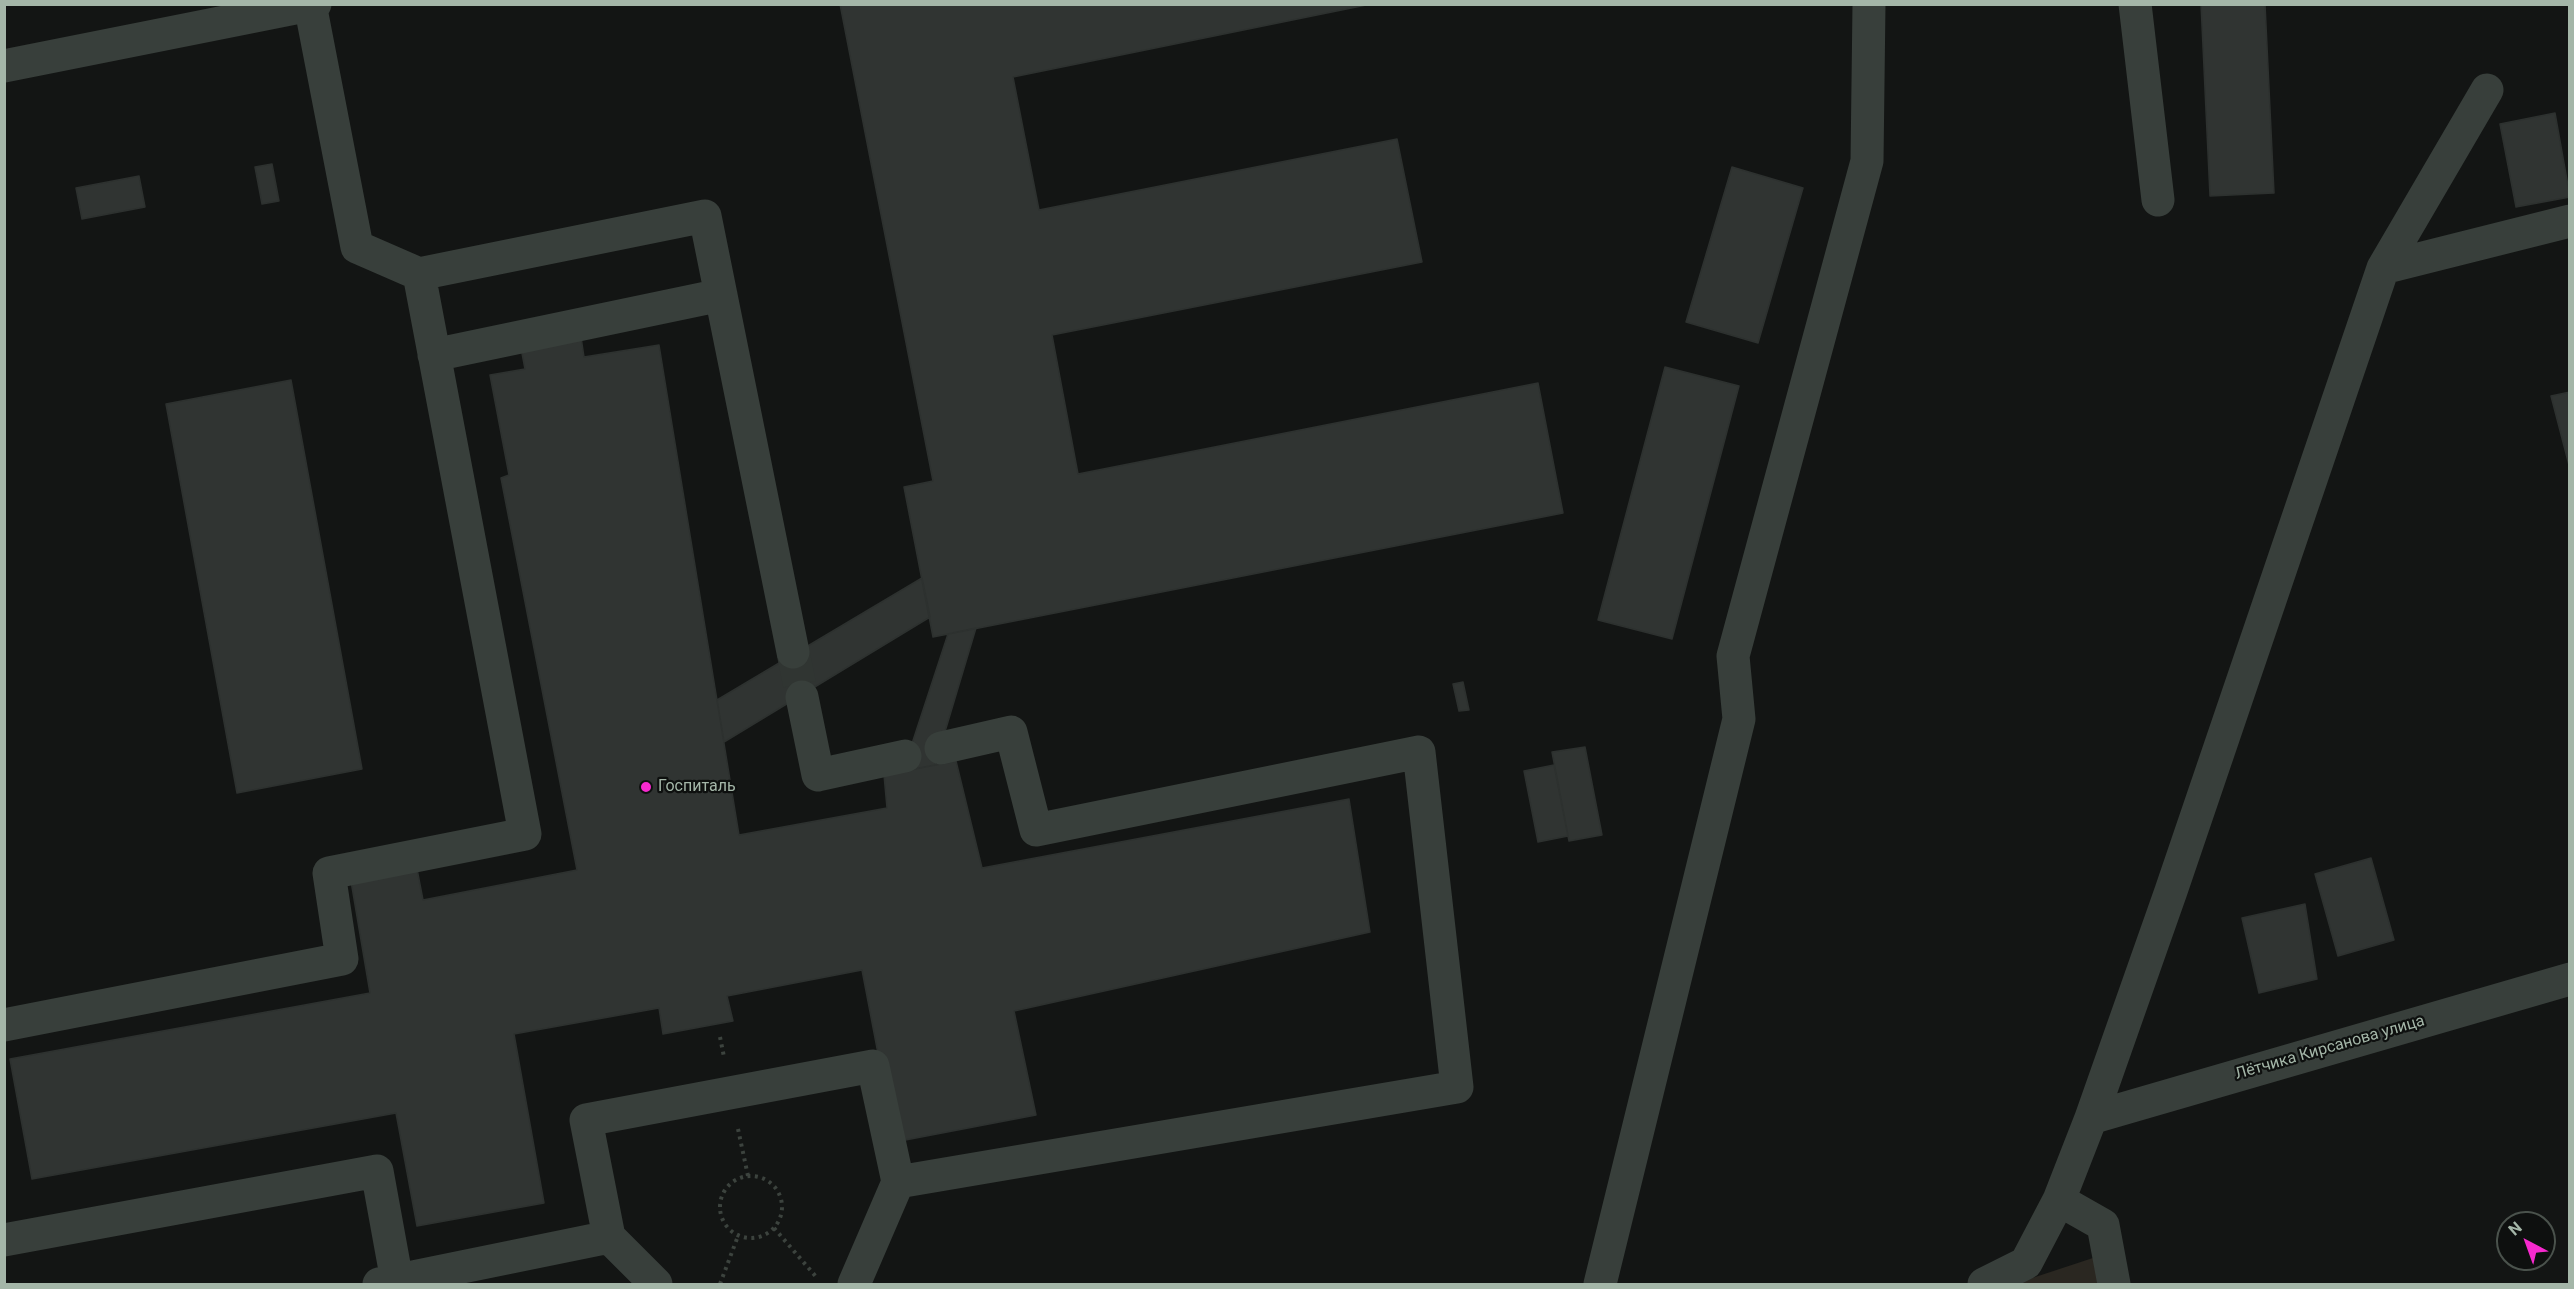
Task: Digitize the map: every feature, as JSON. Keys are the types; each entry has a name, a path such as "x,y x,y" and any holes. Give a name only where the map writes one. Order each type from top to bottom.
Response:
{"street":[{"path":"310,4 357,247 419,274 705,216 793,652"},
{"path":"4,66 315,4"},
{"path":"1600,1284 1739,719 1733,656 1867,161 1869,4"},
{"path":"2135,4 2158,200"},
{"path":"1984,1284 2026,1263 2059,1200 2091,1118 2383,268 2487,90"},
{"path":"2383,268 2570,221"},
{"path":"4,1025 342,959 329,873 525,834 419,274"},
{"path":"434,355 721,295"},
{"path":"802,697 818,775 905,756"},
{"path":"898,1182 1458,1087 1419,752 1036,830 1011,732 941,748"},
{"name":"Лётчика Кирсанова улица","path":"2091,1118 2570,979"},
{"path":"656,1284 609,1237 586,1120 873,1066 898,1182 854,1284"},
{"path":"6,1231 377,1171 388,1283 609,1237"},
{"path":"2059,1200 2103,1225 2114,1284"}],"path":[{"path":"748,1176 759,1176 777,1189 782,1209 780,1220 774,1228 757,1238 738,1236 723,1222 720,1203 729,1185 748,1176"},
{"path":"774,1228 822,1284"},
{"path":"720,1284 738,1236"}],"shaded area":[{"path":"2102,1255 2109,1284 2014,1284"}],"building":[{"path":"840,4 1371,4 1013,77 1039,210 1397,139 1422,262 1052,335 1078,474 1538,383 1563,513 933,637 904,487 933,481"},
{"path":"2201,4 2265,4 2274,193 2210,196"},
{"path":"2555,113 2570,197 2516,207 2500,124"},
{"path":"272,164 279,201 262,204 255,167"},
{"path":"1732,167 1803,188 1758,343 1686,322"},
{"path":"139,176 145,207 82,219 76,188"},
{"name":"Госпиталь","path":"581,337 584,357 659,345 739,835 887,808 884,775 956,761 982,868 1349,799 1370,932 1014,1011 1036,1115 895,1142 862,970 727,996 733,1021 663,1034 659,1008 514,1034 544,1203 417,1226 396,1113 32,1179 10,1059 370,993 351,881 417,869 423,900 577,870 501,478 509,475 490,375 525,369 521,348"},
{"path":"1665,367 1739,386 1672,639 1598,620"},
{"path":"291,380 362,769 237,793 166,404"},
{"path":"2570,392 2570,469 2551,396"},
{"path":"922,578 930,617 724,742 717,700"},
{"path":"976,628 935,765 903,771 948,634"},
{"path":"1463,682 1469,710 1459,711 1453,684"},
{"path":"1585,747 1602,835 1569,841 1552,752"},
{"path":"1554,765 1568,836 1538,842 1524,771"},
{"path":"2371,858 2394,940 2338,956 2315,874"},
{"path":"2305,904 2317,979 2259,993 2242,918"}],"tunnel":[{"path":"793,652 802,697"}],"place":[{"name":"Госпиталь","path":"646,787"}]}
